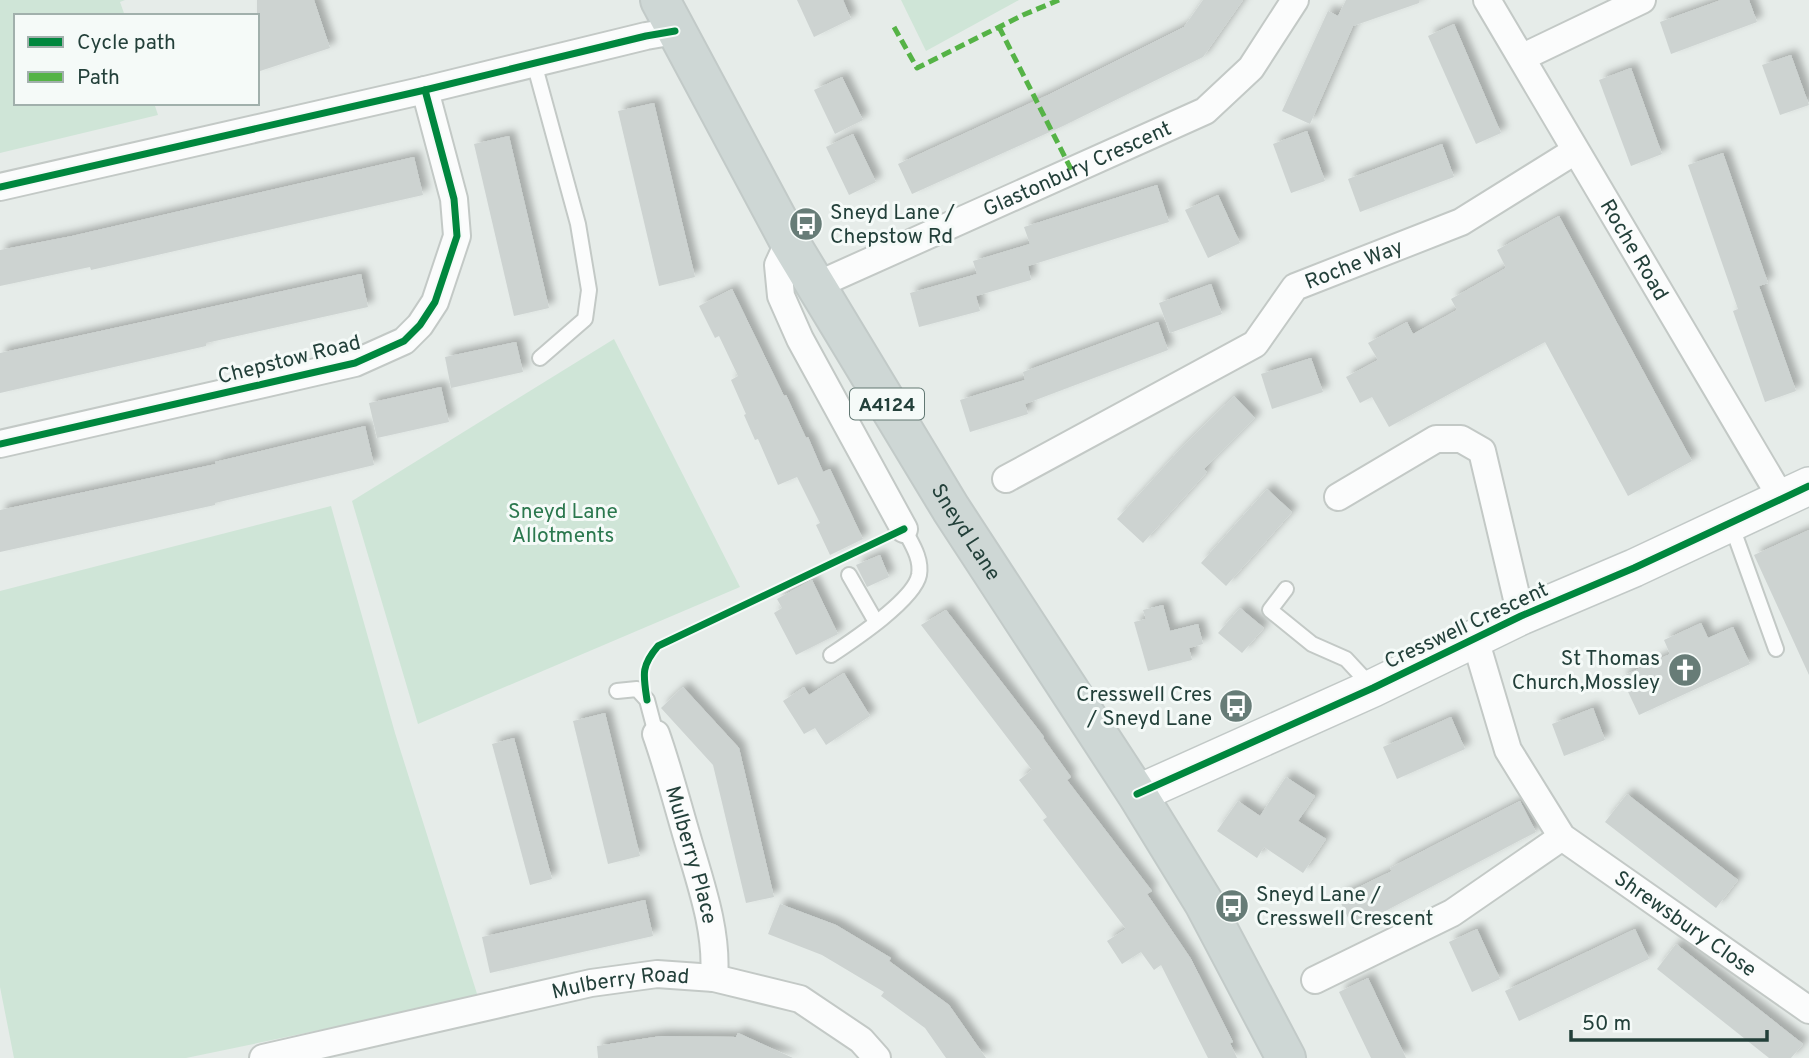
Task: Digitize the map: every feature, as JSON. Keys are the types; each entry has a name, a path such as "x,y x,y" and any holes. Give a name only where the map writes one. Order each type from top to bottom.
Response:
{"main road":[{"name":"Sneyd Lane","path":"668,15 789,241 951,509 1137,794 1204,903 1286,1058"}],"street":[{"name":"Glastonbury Crescent","path":"817,285 1205,111 1251,68 1295,0"},
{"name":"Roche Road","path":"1487,0 1523,57 1575,151 1796,492"},
{"path":"1523,57 1642,0"},
{"path":"0,187 534,63 668,15"},
{"name":"Chepstow Road","path":"0,444 355,363 404,341 420,325 435,302 457,236 454,199 425,90"},
{"name":"Roche Way","path":"1005,479 1255,344 1295,287 1461,222 1575,151"},
{"path":"789,241 778,265 782,296 800,339 904,529"},
{"path":"1338,497 1436,439 1461,439 1482,451 1521,616"},
{"name":"Cresswell Crescent","path":"1137,794 1796,492"},
{"name":"Shrewsbury Close","path":"1475,639 1508,750 1562,837 1809,1010"},
{"name":"Mulberry Place","path":"656,734 712,932 716,954 714,978"},
{"path":"1326,969 1452,913 1562,837"},
{"name":"Mulberry Road","path":"262,1058 348,1049 437,1017 592,983 657,974 714,978 800,999 862,1040 877,1058"}],"lane":[{"path":"534,63 578,224 589,290 585,319 540,358"},
{"path":"1731,523 1776,649"},
{"path":"831,655 860,636 909,594 919,576 918,557 904,529"},
{"path":"849,575 876,622"},
{"path":"1286,589 1270,610 1312,644 1346,659 1373,688"},
{"path":"617,691 637,689 647,700 656,734"}],"green space":[{"path":"0,0 125,0 120,2 124,14 14,14 14,105 155,105 158,115 0,153"},
{"path":"901,0 1019,0 926,51"},
{"name":"Sneyd Lane Allotments","path":"614,339 740,587 418,724 352,501"},
{"path":"331,506 395,733 478,997 186,1058 14,1058 0,987 0,591"}],"building":[{"path":"257,0 314,0 330,48 259,71"},
{"path":"797,0 843,0 851,19 814,37"},
{"path":"1203,0 1243,0 1203,57 1063,126 912,194 898,164 1048,95 1184,27"},
{"path":"1346,0 1419,0 1419,3 1353,26 1310,124 1282,111 1328,11 1338,16"},
{"path":"1721,0 1749,0 1757,22 1671,54 1660,22"},
{"path":"1454,24 1501,133 1476,144 1428,36"},
{"path":"1791,55 1809,105 1780,115 1762,65"},
{"path":"1631,68 1662,154 1631,166 1599,80"},
{"path":"842,77 863,120 835,134 814,90"},
{"path":"654,103 695,277 659,286 618,111"},
{"path":"1307,131 1325,181 1291,193 1273,144"},
{"path":"853,134 876,182 849,195 826,147"},
{"path":"509,136 549,308 514,316 474,144"},
{"path":"1442,144 1454,177 1360,212 1348,179"},
{"path":"1723,153 1768,283 1759,286 1796,391 1765,402 1733,311 1738,309 1688,165"},
{"path":"414,157 423,195 91,270 90,267 0,286 0,250 72,236"},
{"path":"1157,185 1169,222 1028,266 1031,280 976,296 980,311 919,327 910,293 977,274 973,261 1030,244 1024,227"},
{"path":"1218,195 1240,243 1208,258 1185,210"},
{"path":"1559,216 1692,461 1628,496 1545,342 1389,427 1372,397 1360,403 1346,377 1378,360 1368,343 1407,322 1413,334 1457,310 1451,299 1506,268 1497,250"},
{"path":"361,274 368,307 0,393 0,353"},
{"path":"1211,284 1222,314 1170,333 1159,303"},
{"path":"732,289 784,396 786,395 806,438 808,437 823,472 830,469 863,539 830,555 816,525 820,523 797,477 778,485 758,439 755,440 731,380 738,376 719,336 715,338 699,306"},
{"path":"1158,322 1168,350 1025,404 1028,414 970,432 960,400 1025,380 1023,372"},
{"path":"516,342 523,372 451,388 445,357"},
{"path":"1311,358 1323,392 1272,409 1261,374"},
{"path":"441,387 449,422 377,438 369,403"},
{"path":"1234,396 1255,418 1204,469 1207,472 1143,543 1117,519 1181,448"},
{"path":"365,426 374,465 215,505 0,552 0,510 216,464 215,462"},
{"path":"1267,489 1292,512 1226,586 1201,563"},
{"path":"1809,530 1809,675 1754,555"},
{"path":"880,555 889,577 867,587 856,565"},
{"path":"812,580 838,634 796,655 774,613 782,608 777,599"},
{"path":"1163,605 1170,631 1198,624 1203,644 1189,648 1192,660 1148,671 1134,622 1146,619 1143,610"},
{"path":"1240,608 1264,628 1242,653 1218,633"},
{"path":"946,610 1044,737 1071,777 1067,780 1152,891 1147,894 1191,959 1233,1042 1230,1043 1237,1058 1208,1058 1161,965 1154,970 1141,952 1122,964 1107,941 1126,929 1043,820 1047,817 1019,780 1032,770 921,625"},
{"name":"St Thomas Church,Mossley","path":"1701,623 1708,638 1733,627 1750,664 1639,715 1621,677 1670,654 1664,640"},
{"path":"844,673 870,716 826,745 815,728 804,734 783,701 804,687 809,695"},
{"path":"683,687 739,748 774,897 746,903 713,765 661,708"},
{"path":"1593,708 1605,740 1564,756 1552,724"},
{"path":"605,713 640,856 608,864 573,721"},
{"path":"1451,717 1465,749 1397,779 1383,747"},
{"path":"514,738 552,879 530,885 492,744"},
{"path":"1286,777 1315,796 1298,821 1326,839 1303,873 1264,847 1257,858 1217,831 1238,801 1260,816"},
{"path":"1627,794 1738,880 1716,908 1605,822"},
{"path":"1520,801 1536,832 1353,928 1338,897 1392,871 1390,868"},
{"path":"645,900 653,936 490,973 482,937"},
{"path":"780,904 836,925 891,958 889,961 949,1005 986,1058 946,1058 925,1028 881,996 884,992 822,955 768,934"},
{"path":"1477,929 1500,979 1472,992 1449,942"},
{"path":"1635,929 1649,959 1519,1021 1505,991"},
{"path":"1676,944 1803,1044 1791,1058 1769,1058 1657,969"},
{"path":"1368,978 1406,1058 1371,1058 1339,992"},
{"path":"738,1033 793,1058 598,1058 597,1046 661,1036 736,1037"}],"marked path":[{"path":"894,27 917,68 1059,0"},
{"path":"999,27 1072,171"}],"cycle path":[{"path":"0,187 675,31"},
{"path":"0,444 355,363 404,341 420,325 435,302 457,236 454,199 425,90"},
{"path":"1137,794 1809,486"},
{"path":"647,700 646,665 658,646 904,529"}],"place":[{"name":"Sneyd Lane / Chepstow Rd","path":"806,224"},
{"name":"St Thomas Church,Mossley","path":"1685,670"},
{"name":"Cresswell Cres / Sneyd Lane","path":"1236,706"},
{"name":"Sneyd Lane / Cresswell Crescent","path":"1232,906"}]}
